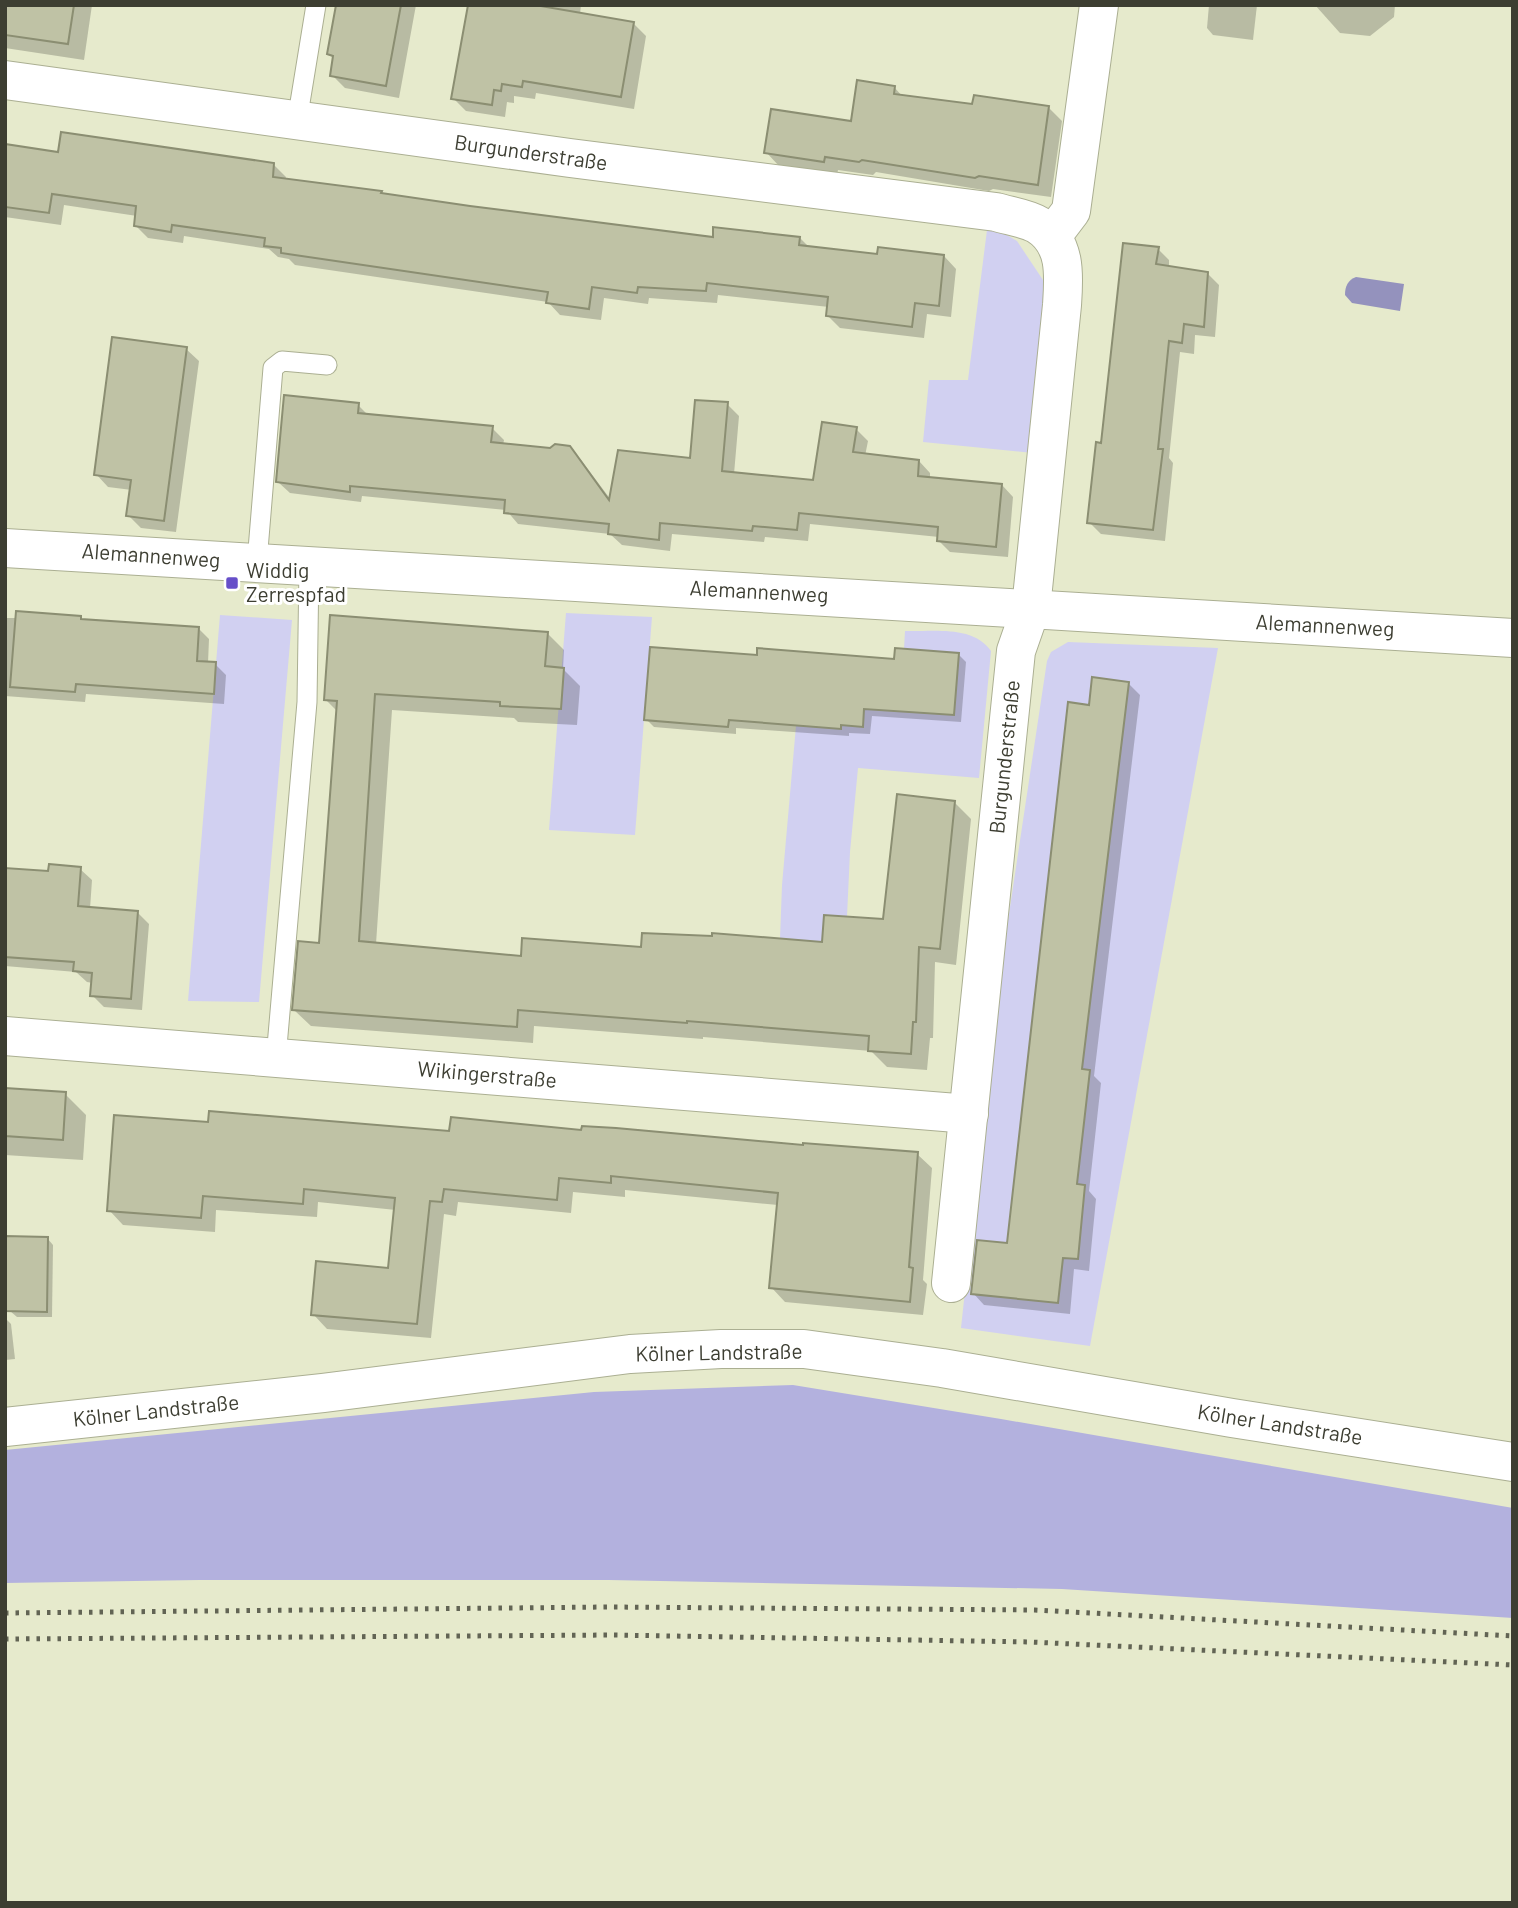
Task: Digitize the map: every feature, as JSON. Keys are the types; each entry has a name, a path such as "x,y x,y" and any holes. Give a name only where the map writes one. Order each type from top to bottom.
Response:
{"street":[{"path":"1052,236 1071,211 1099,5"},
{"name":"Burgunderstraße","path":"5,80 570,158 996,212 1037,224 1052,236 1064,270 1031,608 1016,651 951,1283"},
{"name":"Alemannenweg","path":"5,548 1513,638"},
{"name":"Wikingerstraße","path":"5,1036 968,1114"},
{"name":"Kölner Landstraße","path":"5,1427 324,1393 630,1354 721,1349 804,1349 942,1368 1232,1418 1513,1462"}],"lane":[{"path":"297,121 316,5"},
{"path":"257,562 273,368 282,361 327,365"},
{"path":"276,1058 307,702 309,566"}],"shaded area":[{"path":"987,230 1000,231 1017,241 1045,283 1033,453 923,442 929,380 968,380"},
{"path":"1356,277 1404,284 1400,311 1352,303 1345,295 1349,282"},
{"path":"566,613 652,617 635,835 549,830"},
{"path":"220,615 292,620 259,1002 188,1001"},
{"path":"905,631 963,634 974,637 991,651 979,778 858,768 847,916 824,915 822,942 780,939 796,726 841,729 841,725 862,727 864,709 954,715 959,653 904,649"},
{"path":"1068,642 1218,648 1090,1346 961,1328 998,987 1047,661 1051,652"},
{"path":"793,1385 1513,1508 1513,1618 1062,1589 609,1580 5,1583 5,1450 594,1392"}],"building":[{"path":"5,5 74,5 68,44 5,35"},
{"path":"336,5 401,5 386,86 330,76 333,56 327,54"},
{"path":"468,5 535,5 634,22 621,97 523,81 522,87 502,84 501,91 494,90 492,105 451,99"},
{"path":"857,80 895,86 894,94 972,104 974,95 1049,106 1038,185 862,160 859,162 825,157 824,162 764,153 771,109 851,121"},
{"path":"61,132 274,163 273,177 470,206 713,237 713,227 800,237 799,245 877,254 878,247 944,255 939,306 915,303 912,327 826,316 828,297 707,283 706,291 638,287 637,293 592,287 589,309 546,303 548,292 281,253 281,248 264,246 265,238 172,225 171,232 134,226 136,206 52,194 49,213 5,207 5,144 58,152"},
{"path":"1123,243 1159,247 1156,264 1208,272 1204,327 1184,324 1182,343 1169,341 1158,449 1163,449 1153,530 1087,523 1096,442 1101,443"},
{"path":"112,337 187,347 164,521 126,516 131,480 94,475"},
{"path":"284,395 359,403 358,413 493,426 491,442 550,448 555,444 570,446 609,500 618,450 690,458 695,400 728,402 722,471 813,480 822,422 857,427 853,452 919,460 918,476 1002,484 996,547 937,541 938,527 799,513 797,530 753,526 752,531 660,523 659,540 608,534 609,524 504,513 505,500 350,486 350,492 276,482"},
{"path":"16,611 81,616 81,619 199,627 197,661 216,662 214,694 76,684 75,692 10,687"},
{"path":"330,615 548,632 545,666 564,668 561,709 375,694 359,941 521,956 522,938 641,947 642,933 712,936 712,933 822,942 824,915 883,919 897,794 955,801 940,949 919,947 916,1022 913,1022 911,1054 868,1051 869,1036 687,1021 518,1010 517,1027 292,1010 298,941 319,943 337,701 324,700"},
{"path":"650,647 757,655 757,648 894,659 895,648 959,653 954,715 864,709 863,727 841,725 841,729 729,720 728,727 644,720"},
{"path":"1092,677 1129,682 1082,1069 1090,1070 1077,1184 1085,1185 1078,1259 1063,1258 1058,1303 971,1294 977,1240 1007,1243 1068,702 1089,705"},
{"path":"49,864 81,867 78,906 138,911 131,999 90,996 92,973 73,971 74,962 5,957 5,868 48,871"},
{"path":"5,1088 66,1092 63,1140 5,1136"},
{"path":"209,1111 449,1131 451,1117 581,1130 582,1126 616,1128 803,1145 918,1152 909,1267 913,1268 910,1302 769,1288 778,1193 611,1176 611,1183 559,1178 557,1200 444,1189 442,1202 430,1201 417,1324 311,1315 316,1261 388,1268 395,1198 304,1189 303,1204 203,1196 201,1218 107,1211 114,1115 208,1122"},
{"path":"5,1236 48,1237 47,1312 5,1311"}],"railway":[{"path":"5,1613 608,1607 1035,1610 1513,1636"},
{"path":"5,1639 612,1635 1031,1642 1513,1665"}],"place":[{"name":"Widdig Zerrespfad","path":"232,583"}]}
